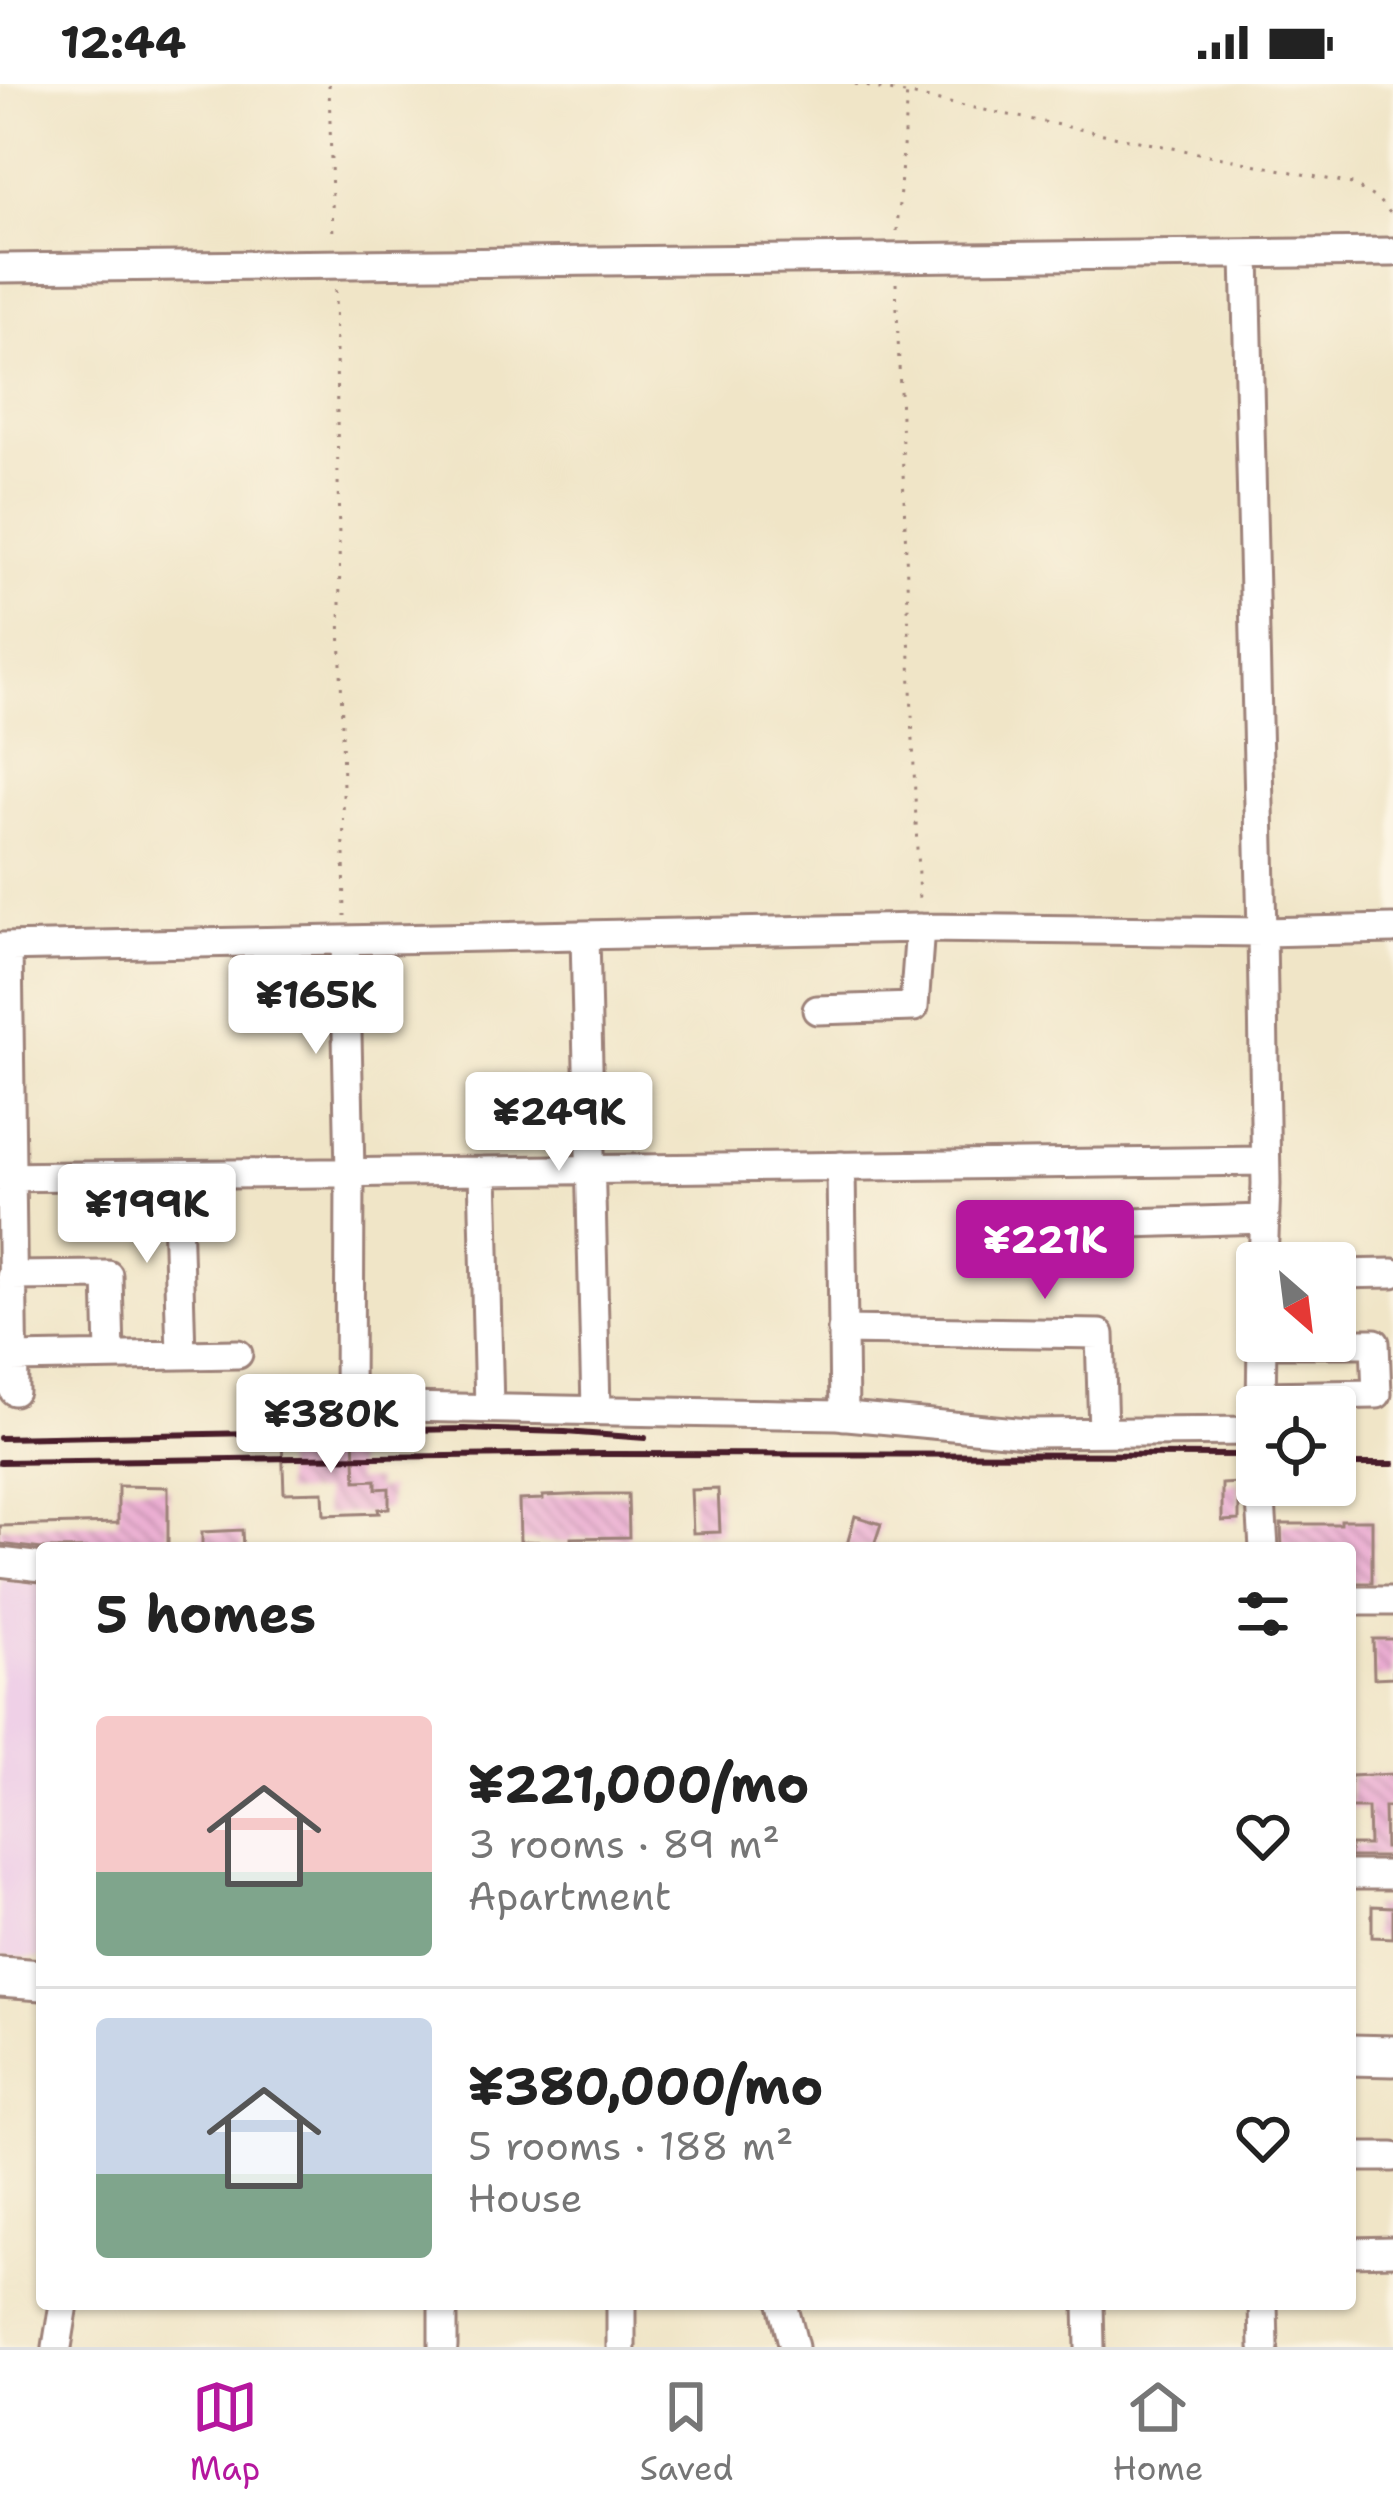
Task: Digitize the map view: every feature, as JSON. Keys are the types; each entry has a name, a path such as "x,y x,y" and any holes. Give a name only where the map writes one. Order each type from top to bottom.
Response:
{"highway":[{"path":"0,1977 36,1980"},
{"path":"1356,2055 1393,2056"}],"street":[{"path":"0,268 1393,252"},
{"path":"1246,255 1262,932 1264,1242"},
{"path":"817,1010 914,1007 920,928"},
{"path":"14,1391 5,1177 4,947 920,928 1393,929"},
{"path":"585,936 596,1410"},
{"path":"345,941 350,1406 844,1416 1025,1432 1236,1431"},
{"path":"5,1177 1265,1161"},
{"path":"841,1166 844,1416"},
{"path":"483,1171 489,1408"},
{"path":"176,1175 181,1355"},
{"path":"1027,1226 1265,1219"},
{"path":"1356,1274 1393,1273"},
{"path":"11,1276 108,1275 110,1356"},
{"path":"842,1330 1100,1334 1102,1432"},
{"path":"1356,1343 1375,1343 1377,1394 1356,1395"},
{"path":"13,1358 238,1354"},
{"path":"1261,1506 1264,1542"},
{"path":"0,1562 36,1566"},
{"path":"1356,1601 1393,1601"},
{"path":"1356,1875 1393,1875"},
{"path":"1356,2157 1393,2157"},
{"path":"1356,2252 1393,2251"},
{"path":"57,2347 63,2310"},
{"path":"443,2310 443,2347"},
{"path":"621,2310 621,2347"},
{"path":"785,2310 794,2347"},
{"path":"1089,2310 1090,2347"},
{"path":"1263,2310 1264,2347"}],"path":[{"path":"329,84 345,941"},
{"path":"855,84 1352,184 1393,216"},
{"path":"907,92 895,259 920,928"}],"shaded area":[{"path":"0,1578 36,1581 36,1959 0,1956"}],"building":[{"path":"354,1437 356,1481 376,1480 376,1489 389,1488 389,1508 378,1509 379,1513 324,1515 323,1492 284,1493 282,1440"},
{"path":"1236,1483 1239,1520 1222,1521 1222,1484"},
{"path":"118,1486 168,1487 168,1542 36,1542 36,1548 0,1544 0,1526 118,1523"},
{"path":"718,1489 720,1532 693,1533 691,1490"},
{"path":"628,1494 629,1537 520,1541 519,1500"},
{"path":"855,1516 881,1524 875,1542 848,1542"},
{"path":"1341,1520 1372,1520 1372,1583 1356,1583 1356,1542 1282,1542 1281,1524 1341,1524"},
{"path":"242,1530 243,1542 202,1542 202,1532"},
{"path":"1373,1639 1393,1639 1393,1677 1374,1678"},
{"path":"1393,1774 1393,1807 1384,1807 1385,1848 1393,1848 1393,1857 1356,1857 1356,1845 1369,1845 1368,1808 1356,1808 1356,1776"},
{"path":"1372,1906 1393,1907 1393,1938 1372,1937"}],"railway":[{"path":"0,1438 464,1429 645,1438"},
{"path":"0,1462 604,1454 1236,1455"},
{"path":"1356,1464 1393,1464"}]}
